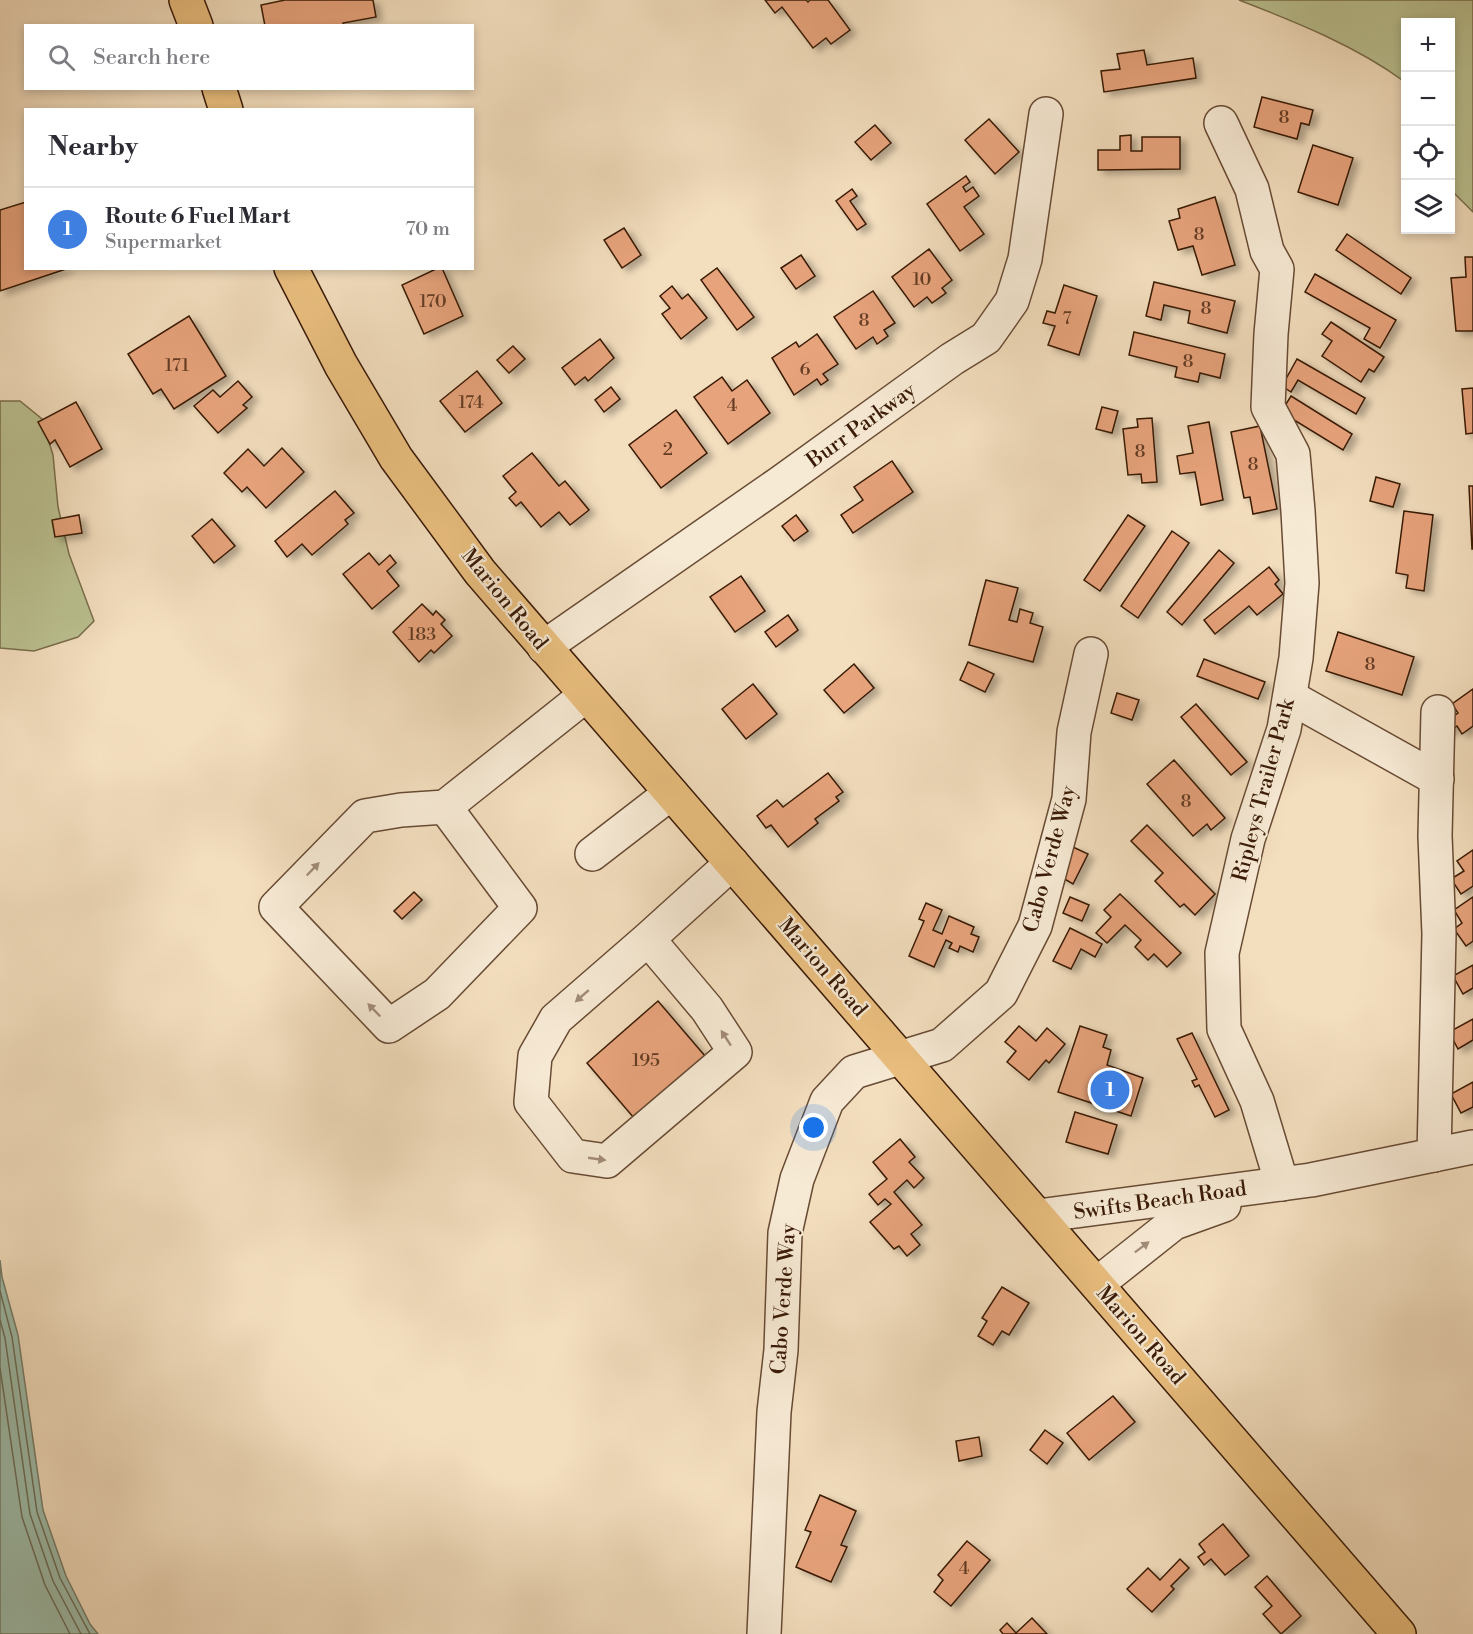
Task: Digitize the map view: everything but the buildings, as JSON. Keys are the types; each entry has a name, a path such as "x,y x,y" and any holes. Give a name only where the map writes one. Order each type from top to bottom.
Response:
{"main road":[{"path":"186,0 195,24"},
{"path":"220,90 225,108"},
{"name":"Marion Road","path":"292,270 341,364 396,458 480,572 1399,1634"}],"street":[{"name":"Burr Parkway","path":"544,647 780,483 952,359 986,338 1012,301 1025,259 1046,114"},
{"name":"Ripleys Trailer Park","path":"1221,123 1252,189 1267,251 1277,269 1268,407 1293,454 1302,583 1296,658 1284,729 1248,839 1222,952 1224,1029 1257,1101 1282,1184"},
{"name":"Cabo Verde Way","path":"764,1634 785,1233 797,1179 827,1101 854,1072 942,1045 1001,993 1035,926 1069,798 1074,732 1091,654"},
{"path":"445,807 520,908 437,994 389,1026 276,907 365,816 401,810 445,807 586,695"},
{"path":"1290,697 1437,778"},
{"path":"1434,1155 1440,934 1435,836 1438,712"},
{"path":"592,854 671,793"},
{"path":"637,948 707,1009 735,1052 607,1161 573,1156 531,1102 535,1056 556,1018 732,863"},
{"name":"Swifts Beach Road","path":"1038,1216 1311,1180 1473,1147"},
{"name":"Swifts Beach Road","path":"1097,1284 1174,1223 1282,1184"}],"shaded area":[{"path":"1239,0 1473,0 1473,212 1455,194 1455,18 1401,18 1401,79 1346,46"},
{"path":"0,401 20,401 42,419 53,455 58,507 69,554 94,621 78,637 34,651 0,648"}],"water":[{"path":"0,1260 2,1277 18,1335 43,1510 66,1576 90,1624 98,1634 0,1634"}],"place":[{"name":"Route 6 Fuel Mart","path":"1110,1090"}]}
